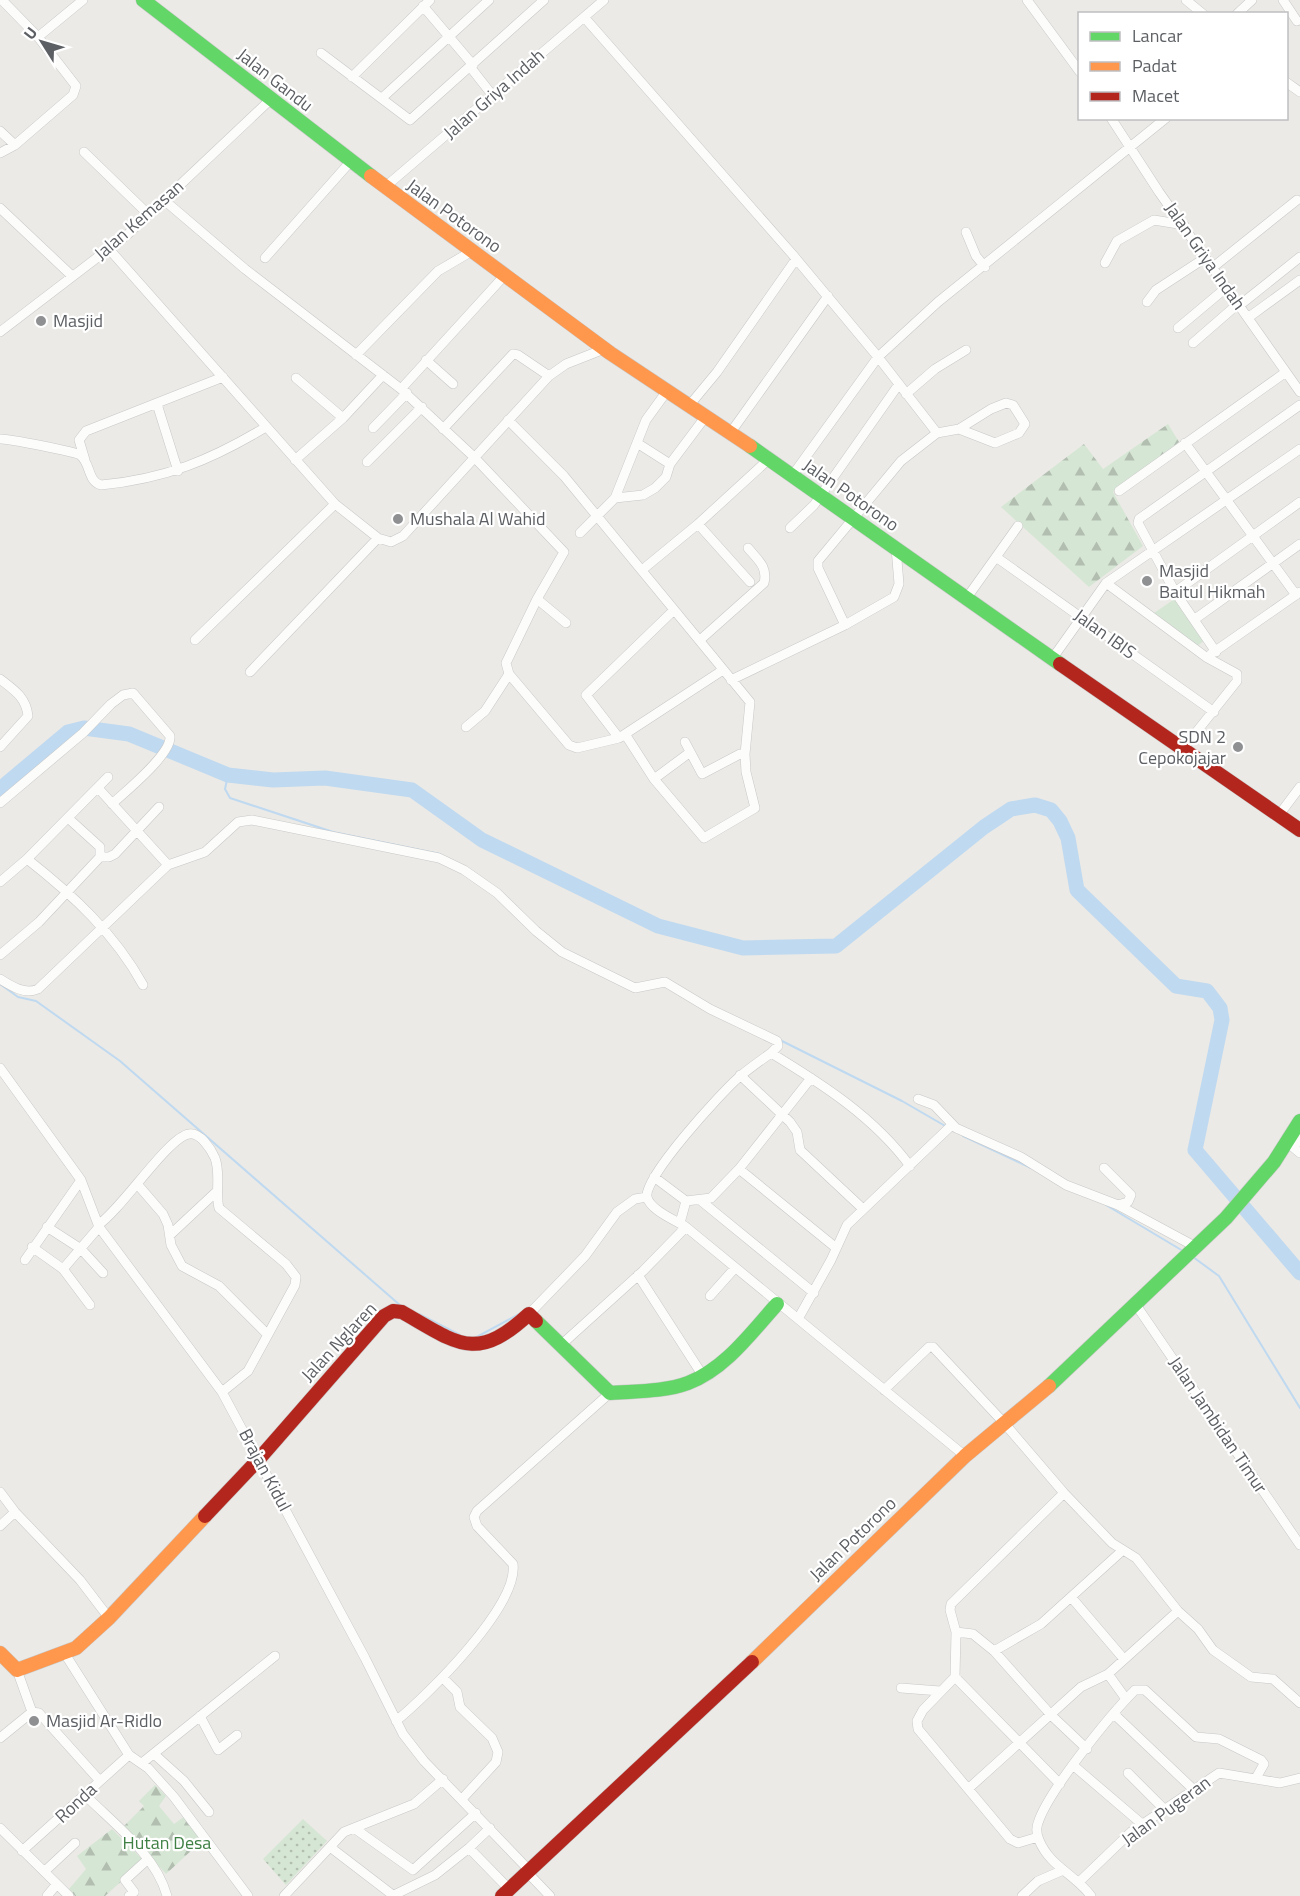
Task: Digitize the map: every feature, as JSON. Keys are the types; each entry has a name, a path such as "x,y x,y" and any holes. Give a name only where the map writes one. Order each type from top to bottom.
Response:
{"street":[{"path":"0,153 15,145 73,94 75,89 73,82 38,37 2,0"},
{"path":"38,37 83,0"},
{"name":"Jalan Gandu","path":"143,0 384,187"},
{"path":"382,98 489,0"},
{"path":"321,53 410,120 544,0"},
{"name":"Jalan Griya Indah","path":"384,187 603,0"},
{"path":"1027,0 1078,69"},
{"path":"1186,0 1201,12"},
{"path":"1239,12 1252,0"},
{"path":"1283,0 1298,21"},
{"path":"352,76 427,3 448,37 493,96"},
{"path":"584,17 828,296 937,434"},
{"path":"1288,83 1300,92"},
{"name":"Jalan Kemasan","path":"0,332 109,249 270,99"},
{"name":"Jalan Griya Indah","path":"1112,120 1205,258 1300,392"},
{"path":"792,476 878,357 938,302 985,267 1164,120"},
{"path":"0,131 15,145"},
{"path":"84,152 148,214"},
{"path":"265,258 351,161"},
{"name":"Jalan Potorono","path":"384,187 604,349 731,432 966,599 1300,830"},
{"path":"164,200 245,269 404,391 474,457 564,552 507,659 509,674 573,749 622,736 723,670"},
{"path":"1212,268 1298,200"},
{"path":"0,208 72,276"},
{"path":"1105,263 1117,240 1154,220 1184,225"},
{"path":"966,232 976,256 985,267"},
{"path":"109,249 224,376 335,504 378,538 396,541 403,536 558,368 604,349"},
{"path":"356,355 438,271 472,251"},
{"path":"1193,343 1300,257"},
{"path":"1147,302 1156,290 1205,258"},
{"path":"688,406 717,372 796,259"},
{"path":"373,428 426,360 505,275"},
{"path":"1248,317 1300,280"},
{"path":"1178,328 1227,287"},
{"path":"731,432 828,296"},
{"path":"906,394 935,369 966,350"},
{"path":"443,429 513,354 549,376"},
{"path":"426,360 453,384"},
{"path":"1119,491 1286,372"},
{"path":"295,460 343,418 383,375"},
{"path":"224,376 86,431 79,440 92,480 97,484 123,483 178,471 234,446 266,427"},
{"path":"296,378 343,418"},
{"path":"790,528 819,496 899,384"},
{"path":"580,533 615,498 646,420 667,392"},
{"path":"845,625 818,568 818,561 901,461 937,434 959,429 991,409 1006,403 1013,405 1025,424 1019,433 995,443 959,429"},
{"path":"157,404 178,471"},
{"path":"1216,652 1196,619 1175,592 1138,528 1139,519 1300,405"},
{"path":"367,462 422,407"},
{"path":"615,498 643,495 666,477 670,464 706,416"},
{"path":"508,420 564,476 700,640 751,708 745,754 755,808 704,838 586,695 674,610"},
{"path":"0,439 10,438 44,448 75,453 86,461"},
{"path":"637,443 670,464"},
{"path":"1185,443 1273,564 1298,593 1206,657"},
{"path":"1052,659 1106,583 1153,553 1300,449"},
{"path":"642,570 698,524 769,459"},
{"path":"1175,592 1300,502"},
{"path":"195,640 335,504"},
{"path":"698,524 750,582"},
{"path":"966,599 1018,526"},
{"path":"250,672 378,538"},
{"path":"1196,619 1300,544"},
{"path":"700,640 764,583 766,574 764,567 748,548"},
{"path":"732,680 845,625 894,597 899,584 896,548"},
{"name":"Jalan IBIS","path":"996,557 1214,712"},
{"path":"1106,583 1206,657 1235,672 1238,677 1214,712 1182,750"},
{"path":"537,599 566,623"},
{"path":"466,727 485,711 509,674"},
{"path":"0,679 20,695 27,706 28,716 0,747"},
{"path":"0,803 75,740 111,704 123,695 133,693 170,736 171,741 161,756 112,804"},
{"path":"685,742 702,774 740,754"},
{"path":"654,779 689,753"},
{"path":"0,882 27,859 108,777"},
{"path":"1279,815 1300,787"},
{"path":"98,788 168,866"},
{"path":"100,857 115,854 159,807"},
{"path":"0,955 39,922 100,857 100,847 68,818"},
{"path":"0,979 21,990 31,992 38,989 168,866 205,852 243,819 439,858 464,870 497,893 554,948 636,988 665,982 710,1010 777,1041 778,1046 740,1075 681,1141 654,1177 647,1191 647,1197 656,1208 683,1225 965,1456"},
{"path":"27,859 67,892 102,927 126,955 143,985"},
{"path":"771,1053 811,1078 874,1125 910,1166"},
{"name":"Brajan Kidul","path":"0,1068 81,1180 99,1226 222,1392 396,1721 413,1748 490,1828 550,1896"},
{"path":"740,1075 797,1132 800,1150 862,1208"},
{"path":"654,1177 686,1201 711,1198 739,1169 811,1078"},
{"path":"918,1099 934,1105 945,1114 950,1127 1021,1157 1066,1185 1118,1205 1191,1252"},
{"path":"1296,1145 1300,1121"},
{"path":"798,1319 814,1293 847,1225 862,1208 950,1127"},
{"path":"63,1269 172,1145 191,1134 200,1138 215,1159 218,1176 215,1193 219,1208 225,1216 286,1264 296,1277 295,1285 248,1371 222,1392"},
{"name":"Jalan Potorono","path":"506,1892 673,1737 965,1456 1005,1424 1136,1305 1296,1145"},
{"path":"1104,1168 1131,1196 1128,1202 1118,1205"},
{"path":"739,1169 835,1247"},
{"path":"25,1260 32,1246 81,1180"},
{"path":"138,1185 163,1214 171,1245 182,1266 219,1286 267,1333"},
{"path":"170,1235 215,1193"},
{"path":"610,1393 529,1314 585,1256 617,1212 626,1204 647,1197"},
{"path":"700,1200 814,1293"},
{"path":"561,1345 638,1275 683,1225 686,1201"},
{"path":"47,1227 81,1249 103,1273"},
{"path":"32,1246 63,1269 90,1305"},
{"path":"710,1296 735,1268"},
{"path":"638,1275 703,1376"},
{"path":"396,1721 443,1678 506,1597 513,1580 513,1564 477,1526 474,1517 477,1511 610,1393 682,1385 703,1376 724,1359 777,1304"},
{"name":"Jalan Jambidan Timur","path":"1136,1305 1300,1545"},
{"name":"Jalan Nglaren","path":"17,1670 65,1654 109,1618 259,1459 384,1316 393,1311 402,1312 462,1345 475,1346 500,1339 529,1314"},
{"path":"884,1390 932,1346 1112,1543 1136,1558 1178,1611 1198,1629 1219,1655 1251,1677 1273,1679 1300,1703"},
{"path":"0,1492 15,1512 80,1580 109,1618"},
{"path":"1038,1837 1018,1843 1010,1839 918,1729 919,1716 955,1677 956,1632 950,1610 954,1601 1064,1493"},
{"path":"0,1526 15,1512"},
{"path":"994,1651 1035,1628 1123,1550"},
{"path":"1071,1597 1123,1658"},
{"path":"968,1789 1052,1716 1083,1685 1108,1674 1123,1658 1178,1611"},
{"path":"956,1632 973,1634 994,1651 1052,1716 1087,1749"},
{"path":"0,1653 17,1670 32,1712"},
{"path":"65,1654 129,1755 142,1763 174,1797 248,1896"},
{"path":"142,1763 275,1656"},
{"path":"1108,1674 1126,1699"},
{"path":"955,1677 1060,1784"},
{"path":"443,1678 457,1692 460,1707 492,1738 498,1752 496,1762 462,1799"},
{"path":"901,1688 940,1691"},
{"path":"1091,1896 1079,1882 1061,1871 1045,1852 1038,1837 1037,1825 1060,1784 1135,1690 1145,1690 1196,1737 1220,1739 1261,1760 1264,1764 1256,1778"},
{"path":"0,1737 32,1712 39,1713 100,1781"},
{"path":"1114,1714 1193,1789"},
{"path":"200,1716 218,1749 237,1735"},
{"path":"154,1754 184,1781 209,1812"},
{"name":"Ronda","path":"22,1851 129,1755"},
{"path":"1074,1766 1142,1824"},
{"path":"1128,1773 1164,1809"},
{"name":"Jalan Pugeran","path":"1079,1882 1142,1824 1218,1773 1289,1783 1300,1779"},
{"path":"284,1896 344,1832 414,1804 443,1779"},
{"path":"85,1795 147,1860 158,1874 167,1896"},
{"path":"354,1828 413,1870 476,1813"},
{"path":"0,1828 69,1896"},
{"path":"330,1846 393,1896 430,1878 469,1848 490,1828"},
{"path":"45,1871 75,1843"},
{"path":"469,1848 506,1892"},
{"path":"129,1896 134,1892 125,1880 147,1860"},
{"path":"1022,1896 1038,1881 1061,1871"},
{"path":"47,1896 57,1884"}],"green space":[{"path":"1168,424 1179,442 1113,492 1143,546 1089,587 1001,507 1084,444 1103,469"},
{"path":"1176,598 1205,640 1196,647 1154,613"},
{"name":"Hutan Desa","path":"155,1785 166,1796 159,1806 174,1824 185,1816 206,1837 166,1874 123,1827 144,1806 139,1801"},
{"path":"303,1819 327,1841 286,1885 263,1859"},
{"path":"112,1829 144,1861 105,1896 75,1896 69,1889 86,1869 77,1856"}],"waterway":[{"path":"0,789 68,732 84,728 129,734 228,775 273,780 325,778 412,790 482,840 658,926 743,948 836,946 984,827 1011,809 1035,805 1051,810 1060,821 1068,838 1077,890 1176,986 1207,991 1220,1008 1222,1020 1195,1150 1300,1273"},
{"path":"228,775 225,789 230,798 333,832 440,854"},
{"path":"0,984 18,997 36,1001 120,1061 401,1306"},
{"path":"780,1040 902,1101 947,1127"},
{"path":"963,1136 1031,1168"},
{"path":"1106,1205 1183,1251"},
{"path":"1193,1257 1219,1276 1300,1408"},
{"path":"473,1339 521,1313"},
{"path":"419,1314 460,1335"}],"traffic: fast":[{"path":"143,0 371,176"},
{"path":"750,446 1060,664"},
{"path":"1049,1386 1226,1218 1274,1162 1300,1121"},
{"path":"536,1321 610,1393 649,1391 688,1383 714,1369 737,1349 777,1304"}],"traffic: slow":[{"path":"371,176 610,353 750,446"},
{"path":"752,1662 965,1456 1049,1386"},
{"path":"0,1653 17,1670 76,1648 109,1618 205,1516"}],"traffic: jam":[{"path":"1060,664 1300,830"},
{"path":"205,1516 259,1459 384,1316 393,1311 402,1312 438,1333 467,1343 480,1343 495,1339 529,1314 536,1321"},
{"path":"502,1896 752,1662"}],"place":[{"name":"Masjid","path":"41,321"},
{"name":"Mushala Al Wahid","path":"398,519"},
{"name":"Masjid Baitul Hikmah","path":"1147,581"},
{"name":"SDN 2 Cepokojajar","path":"1238,747"},
{"name":"Masjid Ar-Ridlo","path":"34,1721"}]}
